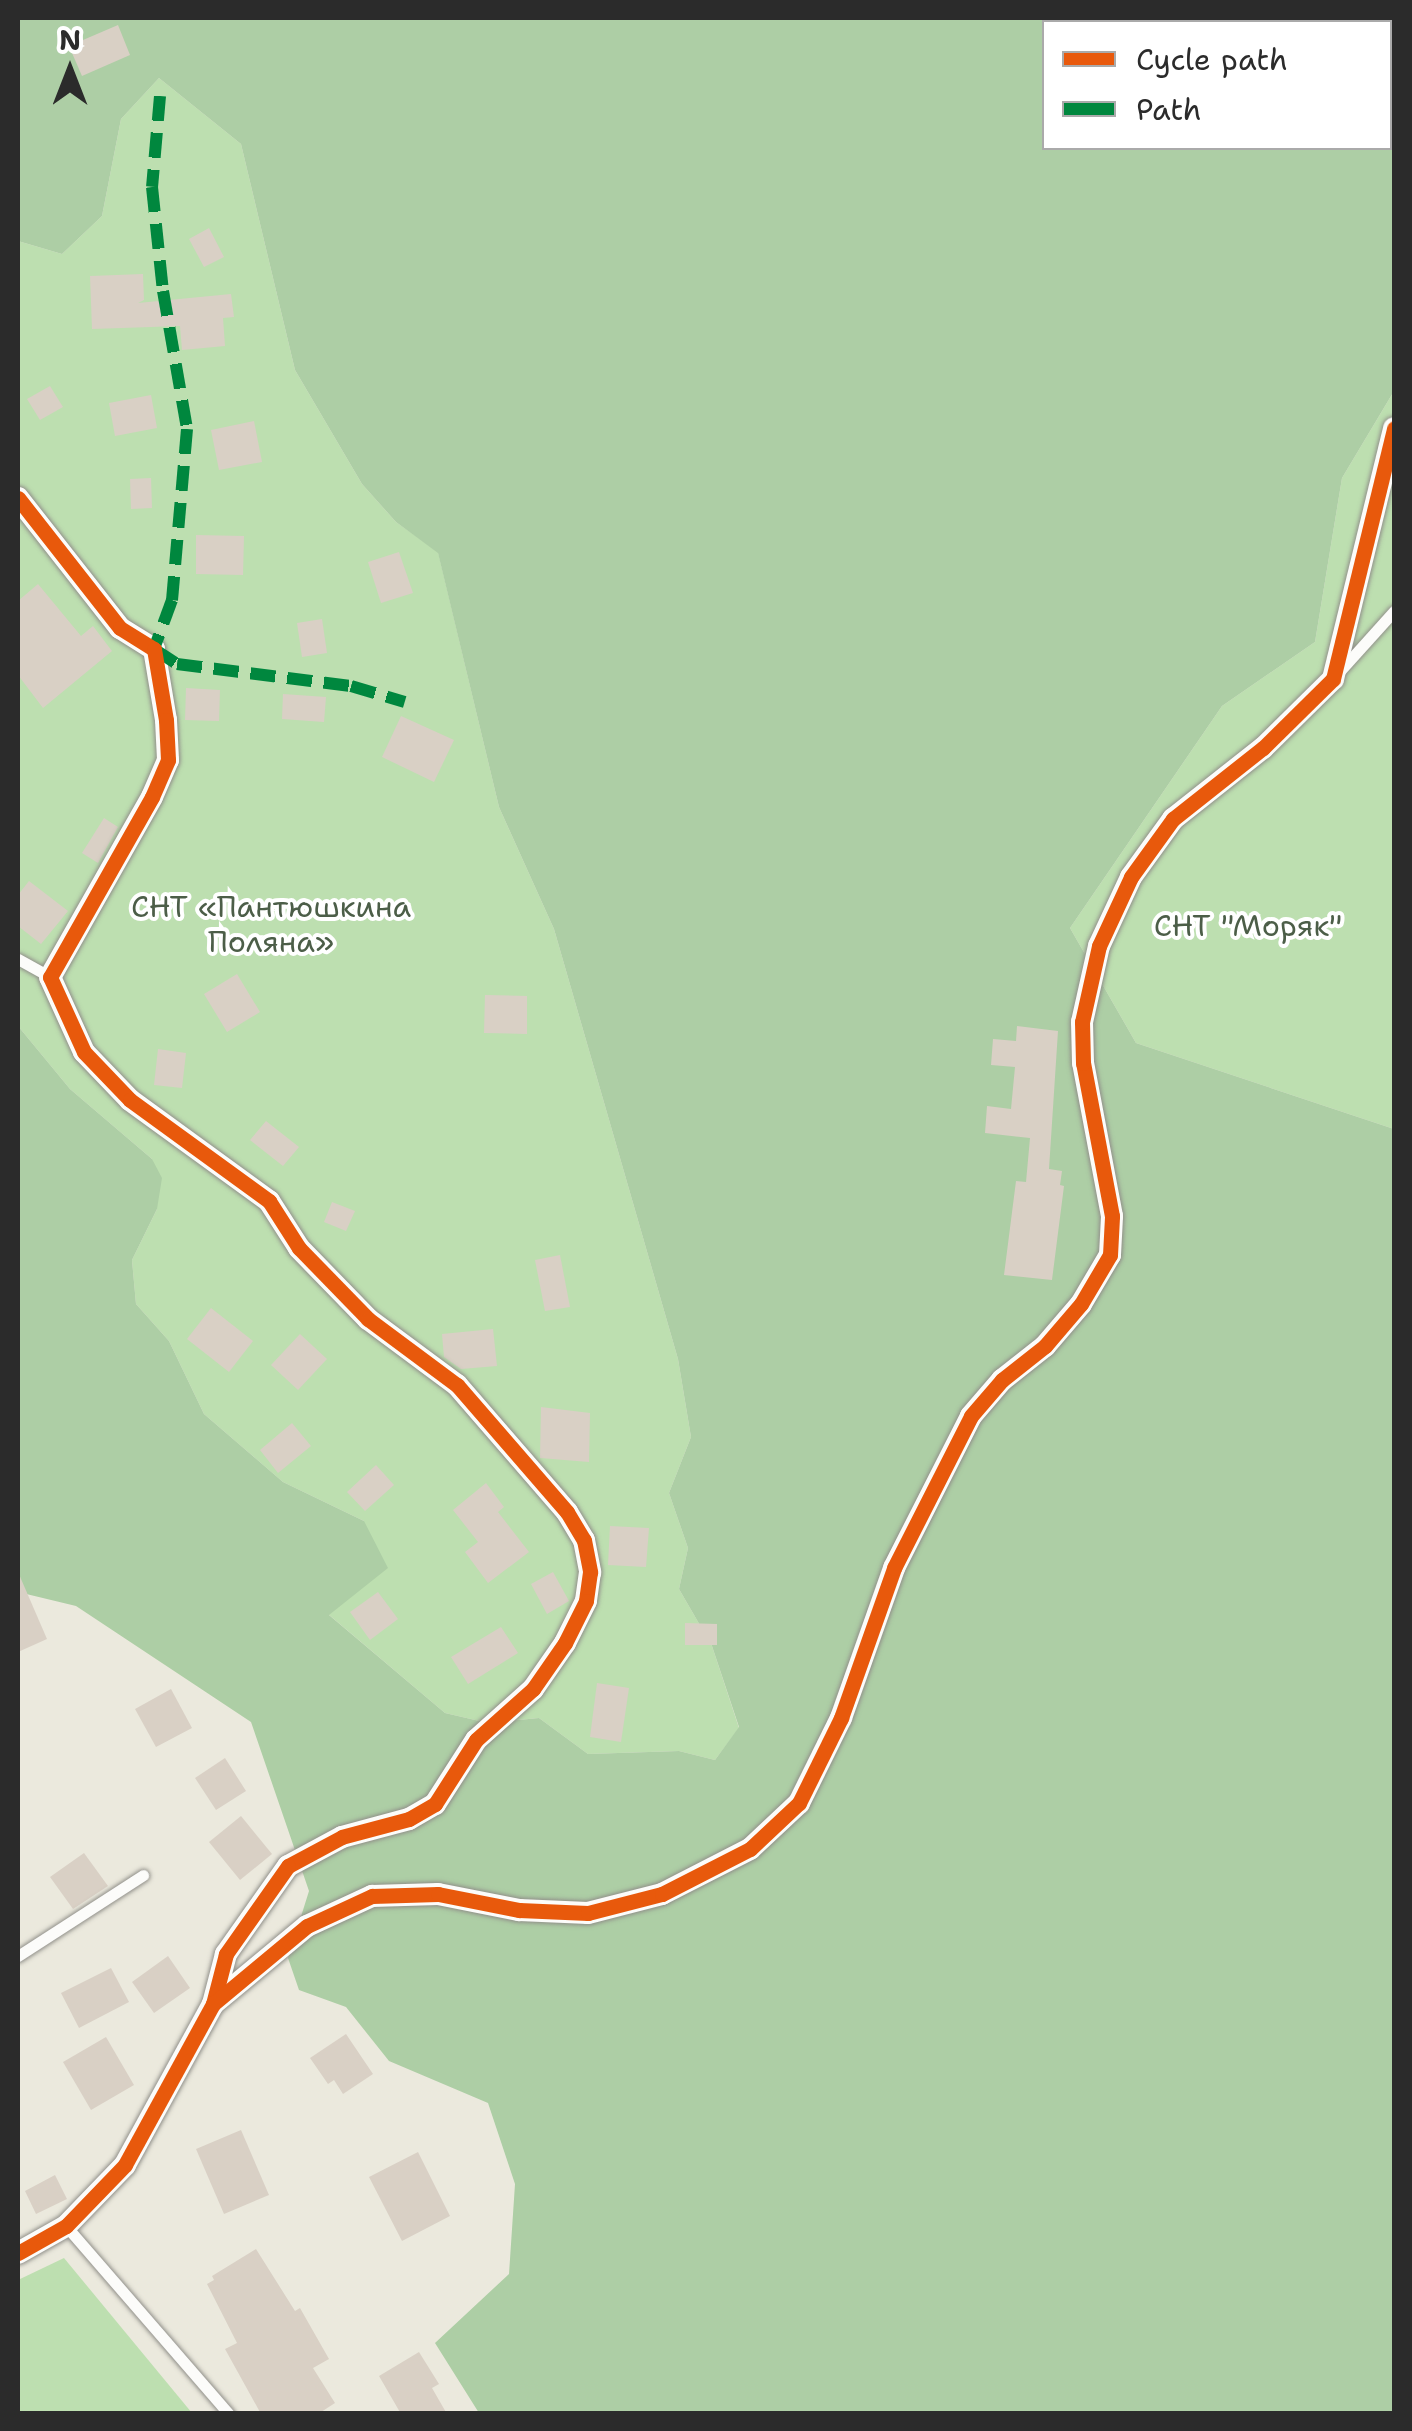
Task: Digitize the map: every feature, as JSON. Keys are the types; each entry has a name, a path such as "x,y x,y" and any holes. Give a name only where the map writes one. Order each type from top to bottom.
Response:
{"street":[{"path":"213,2004 307,1926 372,1896 438,1894 519,1910 588,1913 662,1894 750,1850 798,1802 840,1718 894,1568 971,1416 1002,1380 1045,1346 1080,1304 1110,1255 1112,1216 1082,1063 1082,1022 1099,946 1131,877 1173,819 1263,748 1333,679 1394,428"},
{"path":"18,498 120,628 154,649 166,720 168,760 152,797 50,977 84,1052 130,1100 270,1201 300,1248 368,1320 457,1385 567,1512 584,1540 590,1572 586,1602 534,1689 476,1740 435,1804 409,1819 342,1836 288,1866 226,1954 213,2004 125,2165 66,2226 18,2252"}],"lane":[{"path":"1333,679 1394,610"},
{"path":"18,959 50,977"},
{"path":"18,1956 143,1875"},
{"path":"66,2226 229,2414"}],"green space":[{"path":"18,18 1394,18 1394,391 1342,478 1315,642 1222,706 1070,928 1136,1043 1394,1129 1394,2413 479,2413 435,2343 509,2274 515,2184 488,2103 389,2061 346,2007 299,1990 288,1958 309,1891 251,1722 76,1606 18,1592 18,1026 70,1089 152,1159 162,1178 157,1209 132,1260 136,1304 169,1341 204,1414 283,1482 364,1521 388,1568 329,1615 445,1713 488,1723 539,1718 588,1754 679,1751 715,1760 739,1727 712,1646 679,1589 688,1548 669,1493 691,1437 678,1359 554,929 499,807 438,553 396,522 362,484 295,370 241,144 159,78 121,119 102,216 62,254 18,241"},
{"name":"СНТ «Пантюшкина Поляна»","path":"159,78 241,144 295,370 362,484 396,522 438,552 499,807 554,929 678,1359 691,1437 669,1493 688,1548 679,1589 712,1646 739,1728 715,1760 679,1751 588,1754 539,1718 488,1723 445,1713 328,1614 364,1521 283,1482 204,1414 169,1341 136,1304 132,1260 157,1209 152,1159 70,1089 18,1026 18,241 62,254 102,216 121,119"},
{"name":"СНТ \"Моряк\"","path":"1394,391 1394,1129 1136,1043 1070,928 1222,706 1315,642 1342,478"},
{"path":"64,2258 192,2413 18,2413 18,2280"}],"building":[{"path":"118,25 130,55 82,76 69,46"},
{"path":"209,228 224,257 204,267 189,239"},
{"path":"143,274 144,300 138,303 231,294 234,317 223,318 225,346 182,350 180,326 92,329 90,276"},
{"path":"50,386 63,407 40,420 27,399"},
{"path":"151,395 157,428 115,436 109,403"},
{"path":"254,421 262,462 219,470 211,430"},
{"path":"151,478 152,508 131,509 130,479"},
{"path":"196,535 244,536 243,575 196,574"},
{"path":"399,552 413,593 381,603 368,562"},
{"path":"38,584 81,636 93,626 112,651 43,708 18,675 18,601"},
{"path":"322,619 327,653 302,657 297,623"},
{"path":"186,688 220,690 219,721 185,720"},
{"path":"283,694 326,697 324,722 282,719"},
{"path":"401,716 454,740 434,782 382,757"},
{"path":"104,818 118,827 98,863 82,853"},
{"path":"29,881 68,911 41,944 18,926 18,895"},
{"path":"237,974 260,1012 227,1032 204,994"},
{"path":"485,995 527,996 527,1034 484,1033"},
{"path":"1017,1026 1058,1031 1049,1169 1062,1171 1060,1185 1064,1186 1052,1280 1004,1275 1016,1181 1026,1182 1030,1138 985,1133 987,1106 1011,1109 1015,1067 991,1065 993,1039 1016,1041"},
{"path":"158,1049 186,1053 182,1088 154,1085"},
{"path":"266,1121 299,1147 283,1166 250,1140"},
{"path":"332,1202 355,1211 346,1231 324,1222"},
{"path":"560,1255 570,1307 545,1311 535,1260"},
{"path":"211,1308 253,1341 229,1372 187,1339"},
{"path":"493,1329 497,1366 461,1369 444,1357 442,1334"},
{"path":"300,1334 327,1359 298,1390 271,1365"},
{"path":"541,1407 590,1413 589,1462 540,1458"},
{"path":"292,1423 311,1446 278,1473 260,1450"},
{"path":"376,1465 394,1485 365,1511 347,1492"},
{"path":"486,1483 504,1507 498,1512 529,1552 488,1583 465,1552 478,1542 453,1510"},
{"path":"610,1526 649,1528 646,1567 608,1565"},
{"path":"18,1572 47,1639 18,1652"},
{"path":"553,1572 569,1601 547,1614 531,1584"},
{"path":"378,1592 398,1619 370,1640 350,1612"},
{"path":"685,1623 717,1624 717,1645 685,1645"},
{"path":"501,1627 518,1653 468,1684 451,1657"},
{"path":"597,1683 629,1688 621,1742 590,1737"},
{"path":"171,1689 192,1728 156,1747 135,1709"},
{"path":"225,1758 246,1791 216,1810 195,1778"},
{"path":"241,1816 272,1854 240,1880 209,1842"},
{"path":"84,1853 108,1886 73,1909 50,1877"},
{"path":"168,1956 190,1988 154,2013 132,1982"},
{"path":"111,1968 129,2002 79,2028 61,1993"},
{"path":"346,2034 373,2074 343,2094 334,2080 328,2084 310,2058"},
{"path":"106,2037 134,2085 91,2110 63,2062"},
{"path":"241,2130 269,2195 224,2214 196,2149"},
{"path":"418,2152 450,2216 402,2241 369,2177"},
{"path":"55,2175 67,2199 36,2214 25,2191"},
{"path":"256,2249 295,2311 300,2308 329,2359 313,2368 335,2403 318,2414 261,2414 225,2349 237,2343 207,2284 214,2280 212,2276"},
{"path":"419,2352 439,2384 432,2388 447,2414 401,2414 379,2376"}],"marked path":[{"path":"160,96 152,187 163,291 187,429 172,600 154,649 177,664 351,686 405,702"}],"cycle path":[{"path":"213,2004 307,1926 372,1896 438,1894 519,1910 588,1913 662,1894 750,1849 799,1803 841,1718 894,1568 971,1416 1002,1380 1045,1346 1081,1304 1110,1255 1112,1216 1083,1063 1082,1022 1099,946 1131,877 1173,819 1263,748 1333,679 1394,428"},
{"path":"18,498 120,628 154,649 166,720 168,760 152,797 50,977 84,1052 130,1100 269,1201 299,1248 368,1319 457,1385 567,1512 584,1540 590,1572 586,1601 565,1643 533,1689 476,1740 435,1804 409,1819 342,1837 288,1866 226,1954 213,2004 125,2165 66,2226 18,2253"}]}
